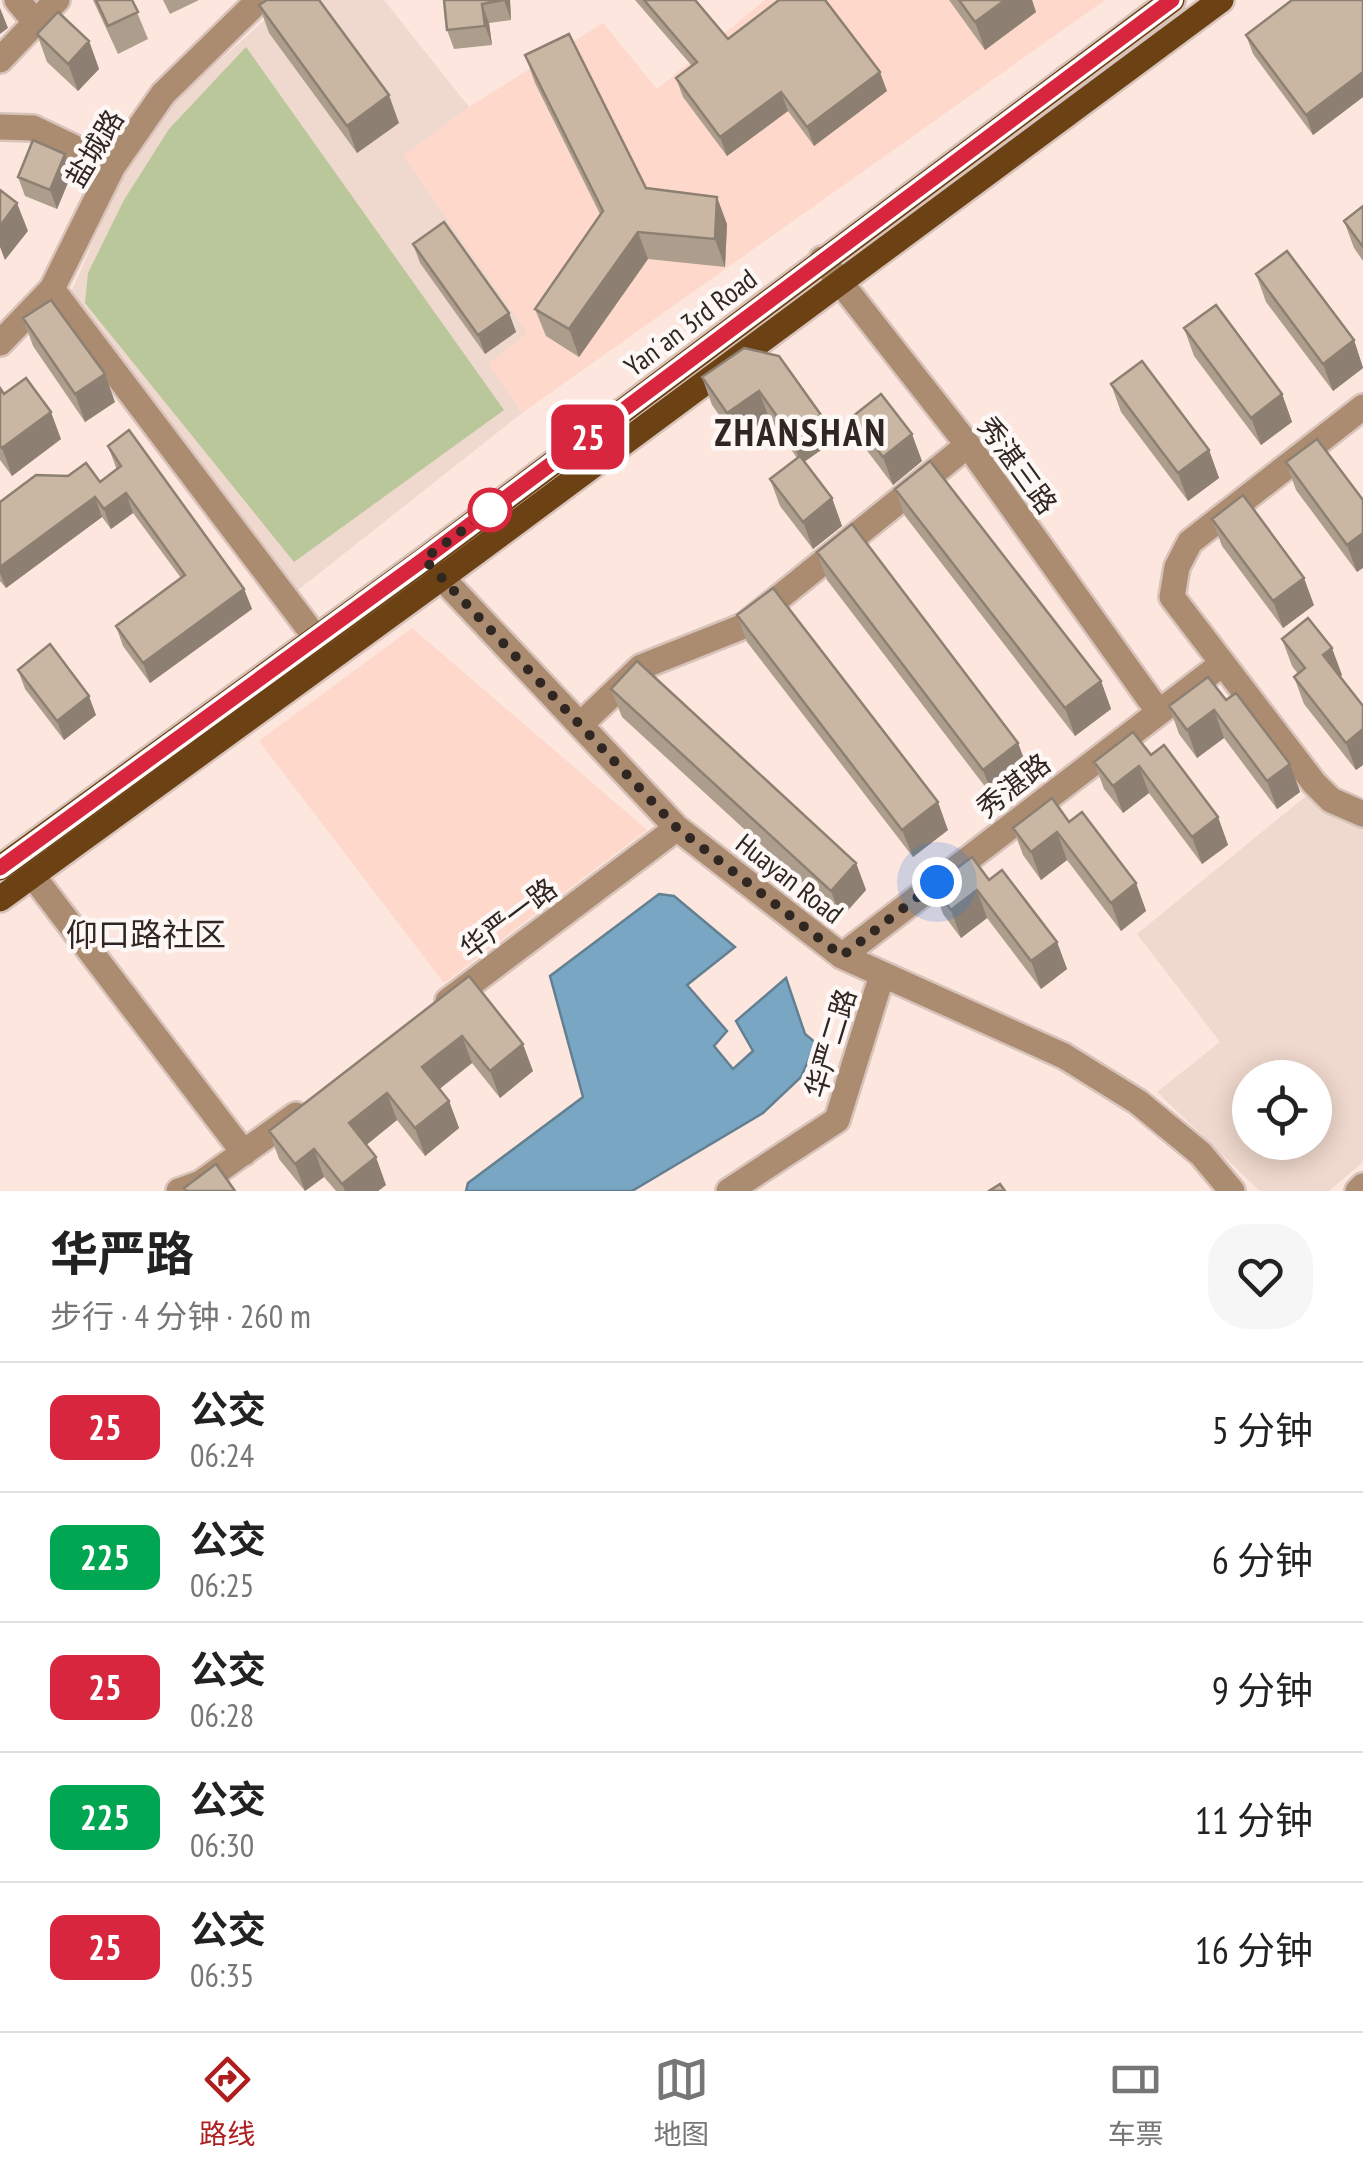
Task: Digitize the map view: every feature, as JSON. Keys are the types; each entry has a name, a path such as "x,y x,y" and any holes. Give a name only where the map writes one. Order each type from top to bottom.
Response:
{"main road":[{"name":"Yan´an 3rd Road","path":"0,899 16,866 316,638 432,569 822,260 1172,0"},
{"name":"Yan´an 3rd Road","path":"16,866 840,282 1221,0"}],"street":[{"path":"17,0 36,23"},
{"path":"0,60 58,0"},
{"name":"盐城路","path":"0,342 52,289 113,166 163,94 259,0"},
{"path":"0,126 34,128 113,166"},
{"name":"秀湛三路","path":"822,260 968,446 1158,711"},
{"path":"52,289 316,638"},
{"path":"1363,407 1190,542 1177,566 1172,596 1314,783 1331,800 1363,814"},
{"path":"580,725 641,666 744,626 968,446"},
{"name":"Huayan Road","path":"432,569 677,828 842,956 1064,1056 1138,1102 1200,1154 1232,1191"},
{"name":"秀湛路","path":"842,956 1222,664"},
{"name":"华严一路","path":"431,1014 677,828"},
{"path":"16,866 244,1153"},
{"name":"华严二路","path":"730,1191 837,1120 882,976"},
{"path":"179,1191 201,1183 323,1095"}],"shaded area":[{"path":"287,0 384,0 469,107 403,156 527,333 488,364 522,413 298,590 70,295 121,177 171,104"},
{"path":"765,0 1105,0 522,413 487,364 526,333 403,156 469,107 603,23 657,89"},
{"path":"412,628 647,830 444,983 259,741"},
{"path":"1311,792 1363,822 1363,1162 1329,1191 1260,1191 1157,1092 1220,1042 1137,934"}],"green space":[{"path":"246,47 504,410 294,562 85,303 88,273 124,200 169,129"}],"water":[{"path":"659,894 674,896 735,947 687,985 727,1031 714,1046 733,1069 753,1051 736,1021 786,978 805,1034 816,1043 801,1077 763,1113 632,1191 466,1191 468,1183 583,1097 550,976"}],"building":[{"path":"96,0 132,0 138,12 108,26"},
{"path":"267,0 319,0 389,95 347,126 259,5"},
{"path":"444,0 504,0 482,4 485,26 447,30"},
{"path":"644,0 695,0 728,39 779,0 825,0 880,72 807,127 781,92 720,137 676,78 697,62"},
{"path":"959,0 1005,0 975,22"},
{"path":"1292,0 1363,0 1363,72 1306,115 1246,35"},
{"path":"58,12 89,41 68,64 37,34"},
{"path":"569,34 646,188 717,197 715,239 638,232 569,329 535,309 603,211 525,55"},
{"path":"33,140 65,154 50,190 18,177"},
{"path":"0,190 17,203 0,226"},
{"path":"1363,206 1363,247 1344,221"},
{"path":"444,222 509,313 478,335 413,244"},
{"path":"1287,251 1354,340 1323,364 1256,274"},
{"path":"51,300 105,374 75,394 23,318"},
{"path":"1216,305 1282,394 1251,418 1184,328"},
{"path":"744,348 779,356 821,415 791,436 759,391 727,413 702,377"},
{"path":"1142,361 1209,450 1178,473 1111,384"},
{"path":"26,378 51,412 2,448 0,388 4,394"},
{"path":"881,394 912,434 883,457 852,417"},
{"path":"129,430 244,589 143,663 116,626 185,575 126,493 104,509 95,497 0,567 0,502 36,475 68,476 86,463 100,482 121,466 108,446"},
{"path":"1317,439 1363,500 1363,533 1347,545 1286,462"},
{"path":"800,456 832,498 803,522 770,479"},
{"path":"930,461 1101,681 1065,708 895,489"},
{"path":"1243,495 1304,578 1273,601 1212,519"},
{"path":"852,524 1018,743 983,770 817,552"},
{"path":"773,588 938,802 902,830 737,615"},
{"path":"1308,618 1332,648 1323,655 1363,706 1363,729 1346,743 1294,677 1305,668 1282,639"},
{"path":"50,644 89,696 57,721 18,670"},
{"path":"637,661 856,863 831,891 611,689"},
{"path":"1208,677 1226,700 1236,693 1290,764 1267,781 1214,710 1187,730 1169,706"},
{"path":"1133,732 1151,755 1164,745 1218,817 1192,837 1139,766 1113,786 1094,762"},
{"path":"1052,798 1069,822 1082,812 1136,883 1111,903 1057,832 1031,852 1013,828"},
{"path":"972,857 989,880 1002,870 1057,942 1031,961 977,890 951,910 933,886"},
{"path":"469,976 523,1044 490,1071 462,1036 422,1067 449,1101 415,1128 387,1093 349,1123 376,1157 342,1184 314,1149 295,1164 269,1131"},
{"path":"216,1164 235,1191 184,1188"}],"bus line":[{"name":"25","path":"0,868 424,559 1172,0"}],"district":[{"name":"ZHANSHAN","path":"801,431"},
{"name":"仰口路社区","path":"146,934"}],"route":[{"path":"490,510 424,559 677,828 842,956 937,882"}]}
